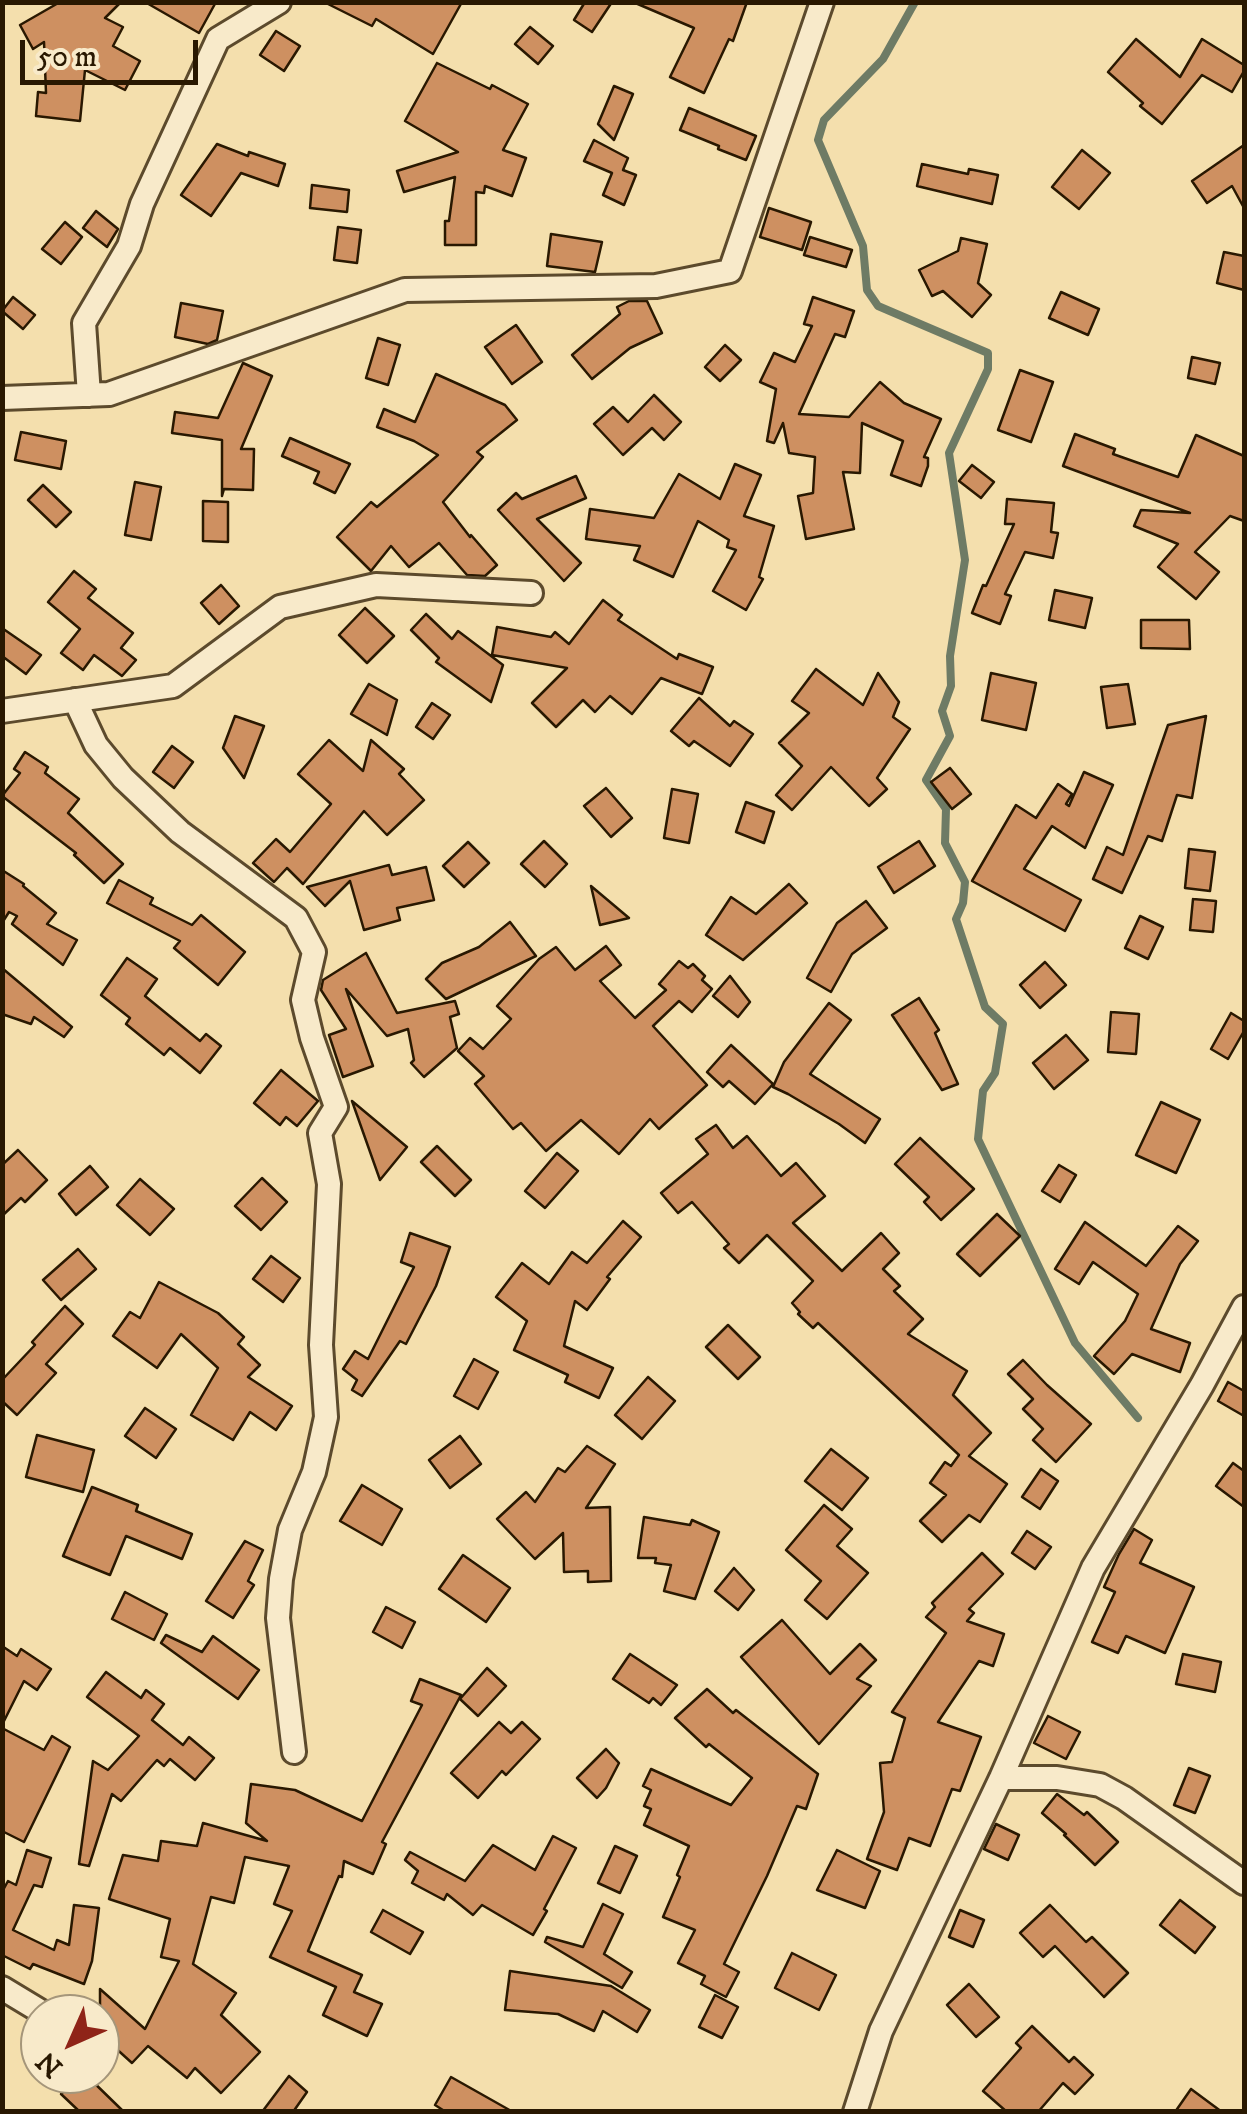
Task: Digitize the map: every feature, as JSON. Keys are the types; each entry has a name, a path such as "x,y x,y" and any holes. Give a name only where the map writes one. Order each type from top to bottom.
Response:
{"street":[{"path":"89,395 84,322 129,246 142,204 218,39 279,2"},
{"path":"2,398 109,394 405,290 656,286 730,270 822,2"},
{"path":"2,711 173,686 280,607 376,585 530,593"},
{"path":"75,700 96,745 123,778 180,832 296,918 314,952 303,1000 336,1107 320,1133 329,1184 321,1345 326,1417 314,1472 290,1530 278,1618 294,1752"},
{"path":"856,2112 881,2030 1001,1778 1094,1568 1244,1308"},
{"path":"1001,1778 1057,1778 1100,1785 1244,1883"}],"building":[{"path":"60,2 121,2 105,18 123,27 113,46 140,61 125,90 85,70 80,121 36,116 38,92 46,93 44,42 33,49 20,25"},
{"path":"145,2 216,2 199,33"},
{"path":"324,2 462,2 433,54 376,19 372,26"},
{"path":"585,2 612,2 592,32 574,20"},
{"path":"633,2 747,2 733,41 729,39 704,93 670,77 694,28"},
{"path":"530,27 553,46 538,64 515,44"},
{"path":"276,31 300,46 284,71 260,55"},
{"path":"1136,39 1180,77 1202,39 1244,65 1244,71 1232,92 1202,75 1162,124 1108,72"},
{"path":"437,63 528,104 503,150 526,158 512,196 485,186 484,193 476,192 476,245 445,245 445,221 449,221 455,177 404,192 397,171 458,152 405,121"},
{"path":"614,86 633,94 614,140 598,124"},
{"path":"689,108 756,136 746,160 680,130"},
{"path":"594,140 628,158 623,170 636,175 624,205 603,195 612,173 584,161"},
{"path":"217,144 285,164 278,186 241,173 211,216 181,195"},
{"path":"1244,145 1244,208 1232,186 1207,203 1192,181"},
{"path":"1082,150 1110,173 1079,209 1052,187"},
{"path":"922,164 968,174 969,169 998,175 992,204 917,186"},
{"path":"312,185 349,190 347,212 310,208"},
{"path":"769,208 811,222 802,250 760,237"},
{"path":"96,211 118,229 107,247 83,228"},
{"path":"65,222 82,237 61,264 42,249"},
{"path":"338,227 361,230 357,263 334,260"},
{"path":"551,234 602,242 595,272 547,266"},
{"path":"810,237 852,250 846,267 804,255"},
{"path":"961,238 987,244 978,283 991,295 972,317 943,291 932,296 919,270 958,251"},
{"path":"1224,252 1244,256 1244,290 1217,283"},
{"path":"1061,292 1099,309 1088,335 1049,318"},
{"path":"13,297 35,315 23,329 2,311"},
{"path":"813,297 854,311 845,337 835,334 799,414 849,417 880,382 904,403 941,419 924,457 928,458 928,466 921,486 891,475 903,441 862,423 860,473 843,472 854,529 806,539 798,496 813,493 815,457 789,453 783,423 774,443 767,441 776,389 760,382 774,353 795,362 812,326 804,324"},
{"path":"629,301 647,301 662,333 630,348 592,379 572,355 620,314 617,307"},
{"path":"181,303 223,311 217,340 208,344 175,337"},
{"path":"516,325 542,362 512,384 485,347"},
{"path":"378,338 400,345 388,385 366,378"},
{"path":"725,345 741,360 720,381 705,367"},
{"path":"1192,357 1220,363 1215,384 1188,378"},
{"path":"243,363 272,376 241,449 254,449 253,490 224,489 222,496 222,440 172,433 175,412 218,418"},
{"path":"1020,370 1053,382 1031,442 998,430"},
{"path":"436,374 505,405 517,420 477,452 483,457 443,502 497,565 485,576 467,575 439,543 409,567 391,546 371,571 337,537 371,502 377,507 438,455 377,427 384,409 415,422"},
{"path":"654,395 681,422 664,440 652,428 623,455 594,424 613,407 628,422"},
{"path":"21,432 66,441 61,469 15,460"},
{"path":"1075,434 1115,449 1113,454 1178,477 1196,435 1244,456 1244,521 1230,516 1195,552 1219,572 1196,599 1158,567 1178,544 1134,526 1141,510 1190,513 1063,466"},
{"path":"290,438 350,464 335,493 314,483 319,472 282,456"},
{"path":"735,464 761,475 744,516 774,526 759,577 763,579 746,610 713,591 736,550 727,547 729,540 698,521 673,577 634,560 640,546 586,539 590,509 654,518 679,474 720,499"},
{"path":"972,465 994,482 981,498 959,481"},
{"path":"576,476 586,498 537,519 581,563 564,581 498,510 516,493 522,499"},
{"path":"135,482 161,487 151,540 125,535"},
{"path":"43,485 71,512 56,527 28,500"},
{"path":"1007,499 1054,503 1051,532 1058,533 1053,558 1025,552 1005,594 1011,596 1000,624 972,613 1014,524 1005,524"},
{"path":"203,501 228,502 228,542 203,541"},
{"path":"74,571 96,589 88,598 133,633 121,648 136,660 122,676 94,655 83,670 61,653 80,629 48,602"},
{"path":"221,585 239,606 219,624 201,603"},
{"path":"1055,590 1092,598 1085,628 1049,620"},
{"path":"603,600 622,615 618,620 677,659 679,654 713,667 702,694 661,678 632,714 610,696 595,712 583,700 556,727 532,703 567,668 492,655 497,627 551,637 555,632 569,644"},
{"path":"365,608 394,636 367,663 339,635"},
{"path":"426,614 452,639 458,631 503,665 491,702 436,662 439,658 411,630"},
{"path":"1141,620 1189,620 1190,649 1141,648"},
{"path":"2,628 41,655 26,674 2,656"},
{"path":"816,669 863,705 878,673 899,702 893,717 910,729 877,778 887,789 869,806 831,767 792,810 776,795 802,766 779,743 809,713 792,701"},
{"path":"991,673 1036,683 1026,730 982,720"},
{"path":"369,684 397,700 387,735 351,714"},
{"path":"1128,684 1135,724 1107,728 1101,687"},
{"path":"699,698 730,726 734,721 753,734 730,766 694,741 689,746 671,731"},
{"path":"432,703 450,715 433,739 416,727"},
{"path":"235,716 264,726 244,778 223,748"},
{"path":"1206,716 1192,798 1177,795 1162,841 1148,836 1122,893 1093,879 1107,847 1123,855 1168,725"},
{"path":"329,740 363,771 371,740 404,769 399,774 424,800 387,835 364,811 303,884 287,868 274,882 253,863 276,839 290,852 331,804 298,774"},
{"path":"172,746 193,762 174,788 153,772"},
{"path":"25,752 48,767 45,773 79,799 68,813 123,864 104,883 76,853 2,796 20,773 14,769"},
{"path":"950,768 971,794 952,809 931,782"},
{"path":"1084,772 1113,785 1085,848 1052,826 1024,869 1081,900 1065,931 972,881 1016,805 1036,818 1058,784 1072,794 1066,804 1069,806"},
{"path":"606,788 632,818 611,837 584,806"},
{"path":"672,789 698,794 689,843 664,838"},
{"path":"746,802 774,812 764,843 736,832"},
{"path":"544,841 567,864 545,887 521,864"},
{"path":"919,841 935,866 894,893 878,867"},
{"path":"468,842 489,863 464,887 443,866"},
{"path":"1189,849 1215,852 1210,891 1185,888"},
{"path":"389,865 392,875 426,867 434,900 397,908 400,920 364,930 350,881 325,906 307,887"},
{"path":"2,870 56,913 47,924 77,940 63,965 12,924 17,916 9,912 2,923"},
{"path":"119,880 153,898 150,904 192,925 201,915 245,952 218,985 174,948 180,941 107,903"},
{"path":"789,884 807,903 743,960 706,935 731,897 756,914"},
{"path":"591,886 629,918 600,925"},
{"path":"1193,899 1216,901 1213,932 1190,930"},
{"path":"866,901 887,928 852,954 831,992 807,978 837,923"},
{"path":"1140,916 1163,927 1148,959 1125,948"},
{"path":"510,922 536,956 446,999 426,979 442,963 479,947"},
{"path":"606,946 621,965 600,981 635,1018 666,990 659,984 679,961 688,968 693,964 705,976 702,980 712,989 692,1012 679,1001 653,1026 707,1085 659,1129 650,1119 619,1154 581,1120 546,1151 521,1123 513,1129 475,1084 484,1076 458,1051 470,1038 483,1049 511,1019 497,1006 539,959 556,947 575,970"},
{"path":"366,953 397,1013 455,1001 459,1014 450,1017 457,1048 424,1077 411,1063 414,1060 408,1029 387,1036 346,989 373,1066 343,1077 329,1035 346,1029 321,990 323,980"},
{"path":"127,958 157,979 145,996 200,1041 206,1034 221,1046 200,1073 170,1048 164,1055 126,1024 130,1018 101,995"},
{"path":"1045,962 1066,985 1040,1008 1020,985"},
{"path":"2,968 72,1027 64,1037 34,1017 31,1024 2,1014"},
{"path":"730,976 750,1002 738,1017 713,996"},
{"path":"919,998 939,1030 935,1033 958,1084 942,1090 892,1015"},
{"path":"829,1003 851,1020 810,1074 880,1119 865,1143 773,1087 784,1062"},
{"path":"1111,1012 1139,1014 1136,1054 1108,1052"},
{"path":"1231,1013 1244,1021 1244,1031 1228,1059 1211,1049"},
{"path":"1066,1035 1088,1060 1054,1089 1033,1063"},
{"path":"731,1045 773,1084 755,1104 729,1081 723,1087 707,1072"},
{"path":"281,1070 318,1101 297,1126 286,1117 280,1125 254,1103"},
{"path":"352,1101 407,1147 380,1180"},
{"path":"1161,1102 1200,1120 1176,1173 1136,1155"},
{"path":"716,1125 733,1148 747,1136 781,1176 796,1163 825,1196 793,1223 842,1271 881,1233 899,1253 883,1269 900,1286 894,1291 923,1319 908,1334 967,1371 953,1395 991,1433 969,1456 1007,1484 980,1522 969,1515 942,1542 920,1521 946,1495 930,1483 945,1462 951,1466 959,1455 818,1323 813,1328 798,1314 792,1303 813,1281 767,1235 739,1263 724,1248 729,1244 692,1202 678,1213 661,1193 708,1154 696,1139"},
{"path":"920,1138 974,1189 941,1220 924,1202 929,1197 895,1164"},
{"path":"437,1146 471,1180 455,1196 421,1162"},
{"path":"18,1150 47,1180 25,1202 21,1198 2,1216 2,1165"},
{"path":"557,1153 578,1171 545,1208 525,1191"},
{"path":"1059,1165 1076,1175 1060,1202 1042,1191"},
{"path":"90,1166 108,1187 76,1215 59,1194"},
{"path":"262,1178 287,1202 261,1230 235,1206"},
{"path":"140,1179 174,1209 150,1235 117,1205"},
{"path":"997,1214 1020,1236 980,1276 957,1254"},
{"path":"623,1221 641,1237 607,1277 610,1279 587,1310 575,1301 564,1346 613,1368 599,1398 565,1382 568,1375 514,1350 527,1321 496,1297 522,1263 549,1284 572,1252 587,1263"},
{"path":"1085,1222 1146,1266 1178,1226 1198,1241 1180,1264 1151,1329 1190,1343 1180,1372 1132,1354 1114,1374 1094,1356 1125,1321 1138,1294 1093,1262 1079,1284 1055,1269"},
{"path":"410,1233 450,1247 436,1286 406,1344 400,1341 362,1396 352,1390 357,1380 343,1369 355,1351 368,1359 414,1267 401,1262"},
{"path":"78,1249 96,1269 61,1300 43,1280"},
{"path":"271,1256 300,1278 283,1302 253,1279"},
{"path":"159,1282 218,1313 244,1337 238,1344 260,1365 248,1377 292,1406 276,1430 250,1412 233,1440 191,1415 218,1368 181,1334 157,1368 113,1336 130,1312 140,1318"},
{"path":"65,1306 83,1324 46,1364 56,1373 17,1415 2,1401 2,1380"},
{"path":"728,1325 760,1357 738,1379 706,1347"},
{"path":"474,1359 498,1372 478,1409 454,1396"},
{"path":"1023,1360 1091,1424 1056,1462 1033,1440 1043,1429 1023,1409 1033,1399 1008,1374"},
{"path":"648,1377 675,1401 642,1439 615,1415"},
{"path":"1228,1382 1244,1391 1244,1416 1218,1401"},
{"path":"145,1408 176,1429 156,1458 125,1436"},
{"path":"37,1435 94,1450 83,1492 26,1477"},
{"path":"460,1436 481,1464 450,1488 429,1460"},
{"path":"587,1446 615,1464 586,1508 610,1507 611,1581 588,1582 588,1571 564,1572 563,1533 535,1559 497,1519 526,1492 535,1502 558,1468 565,1472"},
{"path":"831,1449 868,1478 842,1510 805,1481"},
{"path":"1233,1463 1244,1471 1244,1507 1216,1486"},
{"path":"1041,1469 1058,1481 1040,1509 1022,1497"},
{"path":"362,1485 402,1509 382,1545 340,1521"},
{"path":"92,1487 138,1505 136,1511 192,1534 182,1559 126,1536 110,1575 63,1556"},
{"path":"824,1505 852,1529 837,1546 868,1573 827,1619 805,1600 821,1581 786,1550"},
{"path":"644,1517 690,1525 692,1520 719,1532 695,1599 664,1591 671,1565 655,1563 656,1558 638,1558"},
{"path":"1134,1529 1152,1540 1140,1563 1194,1587 1165,1653 1126,1636 1118,1653 1092,1642 1115,1592 1104,1587"},
{"path":"1027,1531 1051,1547 1035,1569 1012,1553"},
{"path":"245,1541 263,1550 248,1581 254,1585 233,1618 206,1601"},
{"path":"982,1553 1003,1574 969,1609 974,1613 967,1621 1004,1634 993,1666 979,1661 938,1722 981,1737 960,1791 952,1789 930,1846 909,1838 897,1870 867,1859 884,1812 880,1763 892,1762 905,1718 892,1712 946,1633 926,1617 935,1607 932,1603"},
{"path":"463,1555 510,1588 486,1622 439,1589"},
{"path":"734,1568 754,1590 738,1610 715,1591"},
{"path":"125,1592 167,1614 154,1640 112,1619"},
{"path":"386,1607 415,1622 402,1648 373,1632"},
{"path":"782,1620 830,1674 860,1644 876,1660 857,1679 871,1686 819,1744 741,1657"},
{"path":"166,1635 202,1652 213,1636 259,1670 238,1699 161,1643"},
{"path":"2,1646 17,1656 21,1649 51,1669 37,1690 24,1681 2,1725"},
{"path":"630,1654 677,1685 661,1705 653,1698 649,1703 613,1679"},
{"path":"1183,1654 1221,1662 1215,1692 1176,1684"},
{"path":"487,1668 506,1686 478,1716 460,1699"},
{"path":"106,1672 141,1698 146,1690 164,1704 152,1720 183,1745 189,1737 214,1758 195,1780 170,1759 164,1766 157,1760 121,1801 112,1794 89,1866 79,1864 93,1761 108,1770 139,1736 87,1697"},
{"path":"420,1679 461,1695 382,1842 386,1844 373,1874 344,1861 342,1877 339,1876 308,1951 362,1975 354,1992 382,2004 367,2036 323,2015 336,1987 270,1957 292,1911 274,1904 289,1866 245,1857 234,1903 211,1897 193,1964 236,1993 221,2015 260,2052 221,2093 195,2068 187,2078 148,2046 132,2063 120,2052 120,2007 145,2029 179,1961 161,1957 170,1919 109,1899 123,1855 158,1861 161,1841 197,1846 203,1823 267,1841 246,1823 251,1784 295,1790 362,1821 422,1705 411,1701"},
{"path":"707,1689 733,1713 736,1710 818,1774 806,1809 797,1806 724,1964 739,1972 726,1997 701,1984 705,1976 678,1963 695,1930 663,1917 689,1846 644,1825 651,1809 644,1806 651,1790 643,1786 651,1769 731,1805 752,1778 709,1744 706,1747 675,1718"},
{"path":"1048,1716 1080,1732 1066,1759 1034,1743"},
{"path":"499,1722 511,1733 522,1722 540,1739 506,1775 502,1771 478,1798 451,1773"},
{"path":"2,1728 44,1750 52,1736 70,1747 24,1842 2,1831"},
{"path":"606,1749 619,1763 597,1798 577,1778"},
{"path":"1189,1768 1210,1776 1195,1813 1174,1805"},
{"path":"1057,1794 1084,1815 1087,1812 1118,1842 1095,1865 1042,1813"},
{"path":"996,1824 1019,1835 1008,1860 984,1849"},
{"path":"553,1836 576,1848 533,1935 482,1905 473,1915 447,1894 444,1900 412,1883 418,1871 405,1860 410,1852 465,1881 493,1845 535,1870"},
{"path":"615,1846 637,1856 620,1893 598,1883"},
{"path":"27,1850 51,1858 42,1887 34,1885 13,1930 54,1950 57,1940 69,1945 74,1905 99,1908 92,1961 84,1984 33,1964 30,1969 2,1955 2,1892 8,1881 16,1885"},
{"path":"837,1850 880,1871 865,1908 817,1890"},
{"path":"1180,1900 1215,1927 1195,1953 1160,1925"},
{"path":"603,1904 623,1914 604,1954 632,1972 622,1988 545,1942 547,1937 583,1947"},
{"path":"1050,1905 1086,1942 1092,1937 1128,1973 1104,1997 1055,1946 1043,1957 1020,1933"},
{"path":"383,1910 423,1932 410,1954 371,1932"},
{"path":"960,1910 984,1920 973,1947 949,1937"},
{"path":"792,1953 836,1975 819,2010 775,1988"},
{"path":"510,1971 611,1986 650,2010 637,2032 603,2011 594,2031 558,2014 505,2010"},
{"path":"969,1984 999,2017 976,2037 947,2005"},
{"path":"715,1995 738,2007 722,2038 699,2027"},
{"path":"1032,2026 1069,2062 1074,2057 1093,2075 1075,2094 1063,2083 1038,2112 1007,2112 983,2091 1021,2048 1016,2043"},
{"path":"289,2076 307,2092 293,2112 262,2112"},
{"path":"451,2077 513,2112 446,2112 435,2105"},
{"path":"1191,2089 1222,2112 1175,2112"},
{"path":"61,2094 106,2094 124,2112 80,2112"}],"waterway":[{"path":"915,2 883,59 824,120 818,140 863,246 867,290 878,306 988,353 988,369 949,453 965,560 950,656 951,686 942,711 950,736 926,780 946,809 945,843 965,882 963,903 956,919 985,1007 1003,1024 995,1073 983,1091 978,1139 1075,1343 1138,1418"}]}
